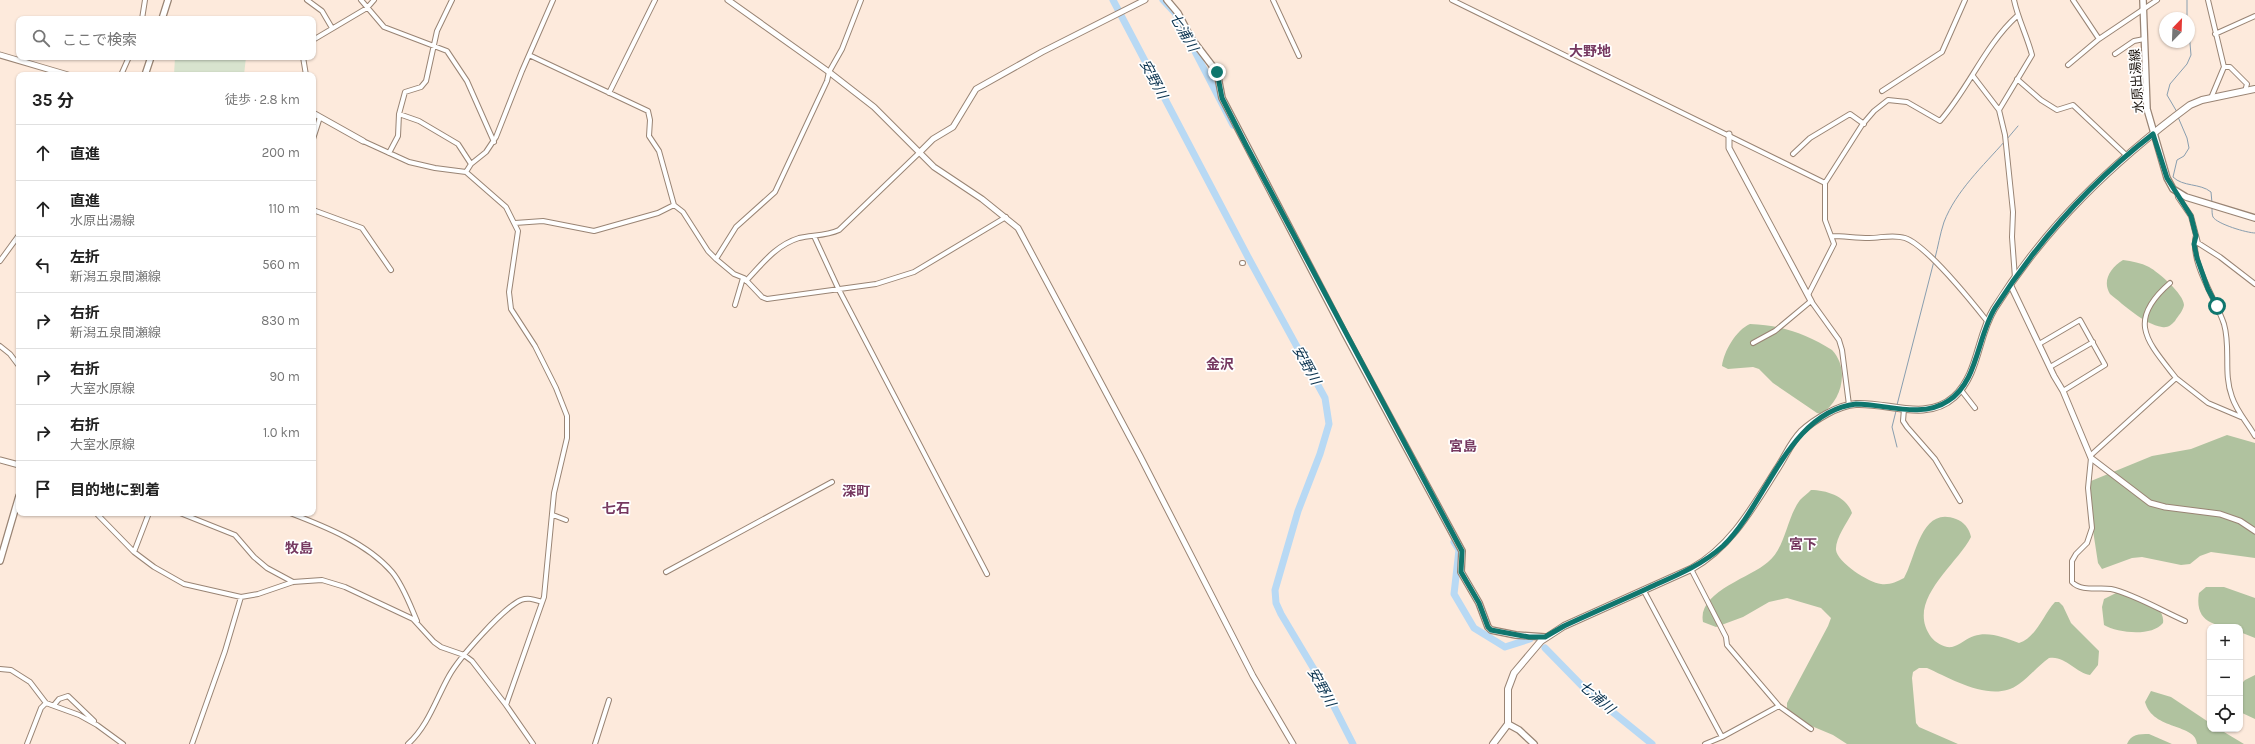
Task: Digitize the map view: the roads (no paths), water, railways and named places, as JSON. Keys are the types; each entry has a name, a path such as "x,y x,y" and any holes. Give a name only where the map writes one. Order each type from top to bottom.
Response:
{"main road":[{"path":"163,16 168,0"},
{"path":"1167,0 1178,13 1191,38 1217,72 1222,98 1246,145 1462,551 1461,572 1479,603 1488,627 1491,630 1516,635 1545,637"},
{"name":"水原出湯線","path":"2143,0 2147,109 2167,178 2177,192"},
{"path":"146,72 150,60"},
{"path":"1493,744 1508,724 1508,690 1514,673 1545,637 1564,626 1691,570 1719,549 1740,526 1802,432 1818,420 1849,405 1870,404 1926,410 1943,404 1961,390 1970,376 1987,321 2015,280 2083,194 2126,155 2195,102 2255,89"},
{"path":"2177,192 2213,206 2255,218"},
{"path":"0,560 16,506"},
{"path":"1508,724 1519,730 1534,744"}],"street":[{"path":"142,16 145,0"},
{"path":"308,0 322,11 332,28"},
{"path":"361,0 384,26 447,51 467,81 494,142"},
{"path":"316,38 367,8 374,0"},
{"path":"389,152 398,136 399,114 405,92 421,87 426,81 437,31 452,0"},
{"path":"466,172 471,164 486,152 494,142 553,0"},
{"path":"609,93 655,0"},
{"path":"728,0 829,72 874,108 934,167 1006,217 1026,241 1144,462 1253,676 1293,744"},
{"path":"716,259 736,228 775,192 827,80 829,72 842,49 861,0"},
{"path":"735,305 744,279 772,253 790,242 839,230 933,139 953,127 976,89 1042,52 1145,0"},
{"path":"1273,0 1299,56"},
{"path":"1452,0 1729,134 1825,183"},
{"path":"1882,91 1942,52 1965,0"},
{"path":"1999,110 2032,55 2023,26 2017,16 2014,0"},
{"path":"2073,0 2099,39"},
{"path":"2068,65 2099,39 2157,0"},
{"path":"2208,0 2224,67 2211,98"},
{"path":"1808,295 1834,244 1832,236 1824,220 1825,183 1864,124 1874,111 1888,100 1907,102 1940,121 1973,76 1998,38 2017,16"},
{"path":"2216,34 2255,16"},
{"path":"2115,54 2134,41 2144,39"},
{"path":"0,55 16,60"},
{"path":"530,55 639,106 650,114 649,136 659,151 674,205 683,212 708,251 734,274 744,279 767,299 838,288 876,284 914,272 1006,217"},
{"path":"17,60 58,72"},
{"path":"122,72 128,60"},
{"path":"304,60 306,72"},
{"path":"2224,67 2230,67 2247,84 2245,91"},
{"path":"1973,76 1999,110 2006,141 2013,212 2012,244 2015,280"},
{"path":"2017,79 2041,100 2057,110 2073,105 2126,155"},
{"path":"399,114 419,121 458,144 471,164"},
{"path":"1793,154 1810,138 1850,114 1864,124"},
{"path":"316,115 363,141 409,162 435,168 466,172 500,200 518,231 509,292 511,309 534,346 556,388 569,422 557,475 547,577 542,602 506,705"},
{"path":"316,130 320,117"},
{"path":"1729,134 1729,148 1810,301 1839,340 1842,350 1849,405"},
{"path":"2177,192 2178,198 2191,216 2198,243 2220,257 2255,284"},
{"path":"514,223 543,221 594,231 658,213 674,205"},
{"path":"316,211 362,228 391,270"},
{"path":"814,236 838,288 987,574"},
{"path":"1832,236 1899,236 1913,242 1958,285 1987,321"},
{"path":"2196,236 2194,244 2197,258 2208,289 2224,324 2229,385 2236,409 2255,436"},
{"path":"0,261 16,239"},
{"path":"2170,283 2147,308 2144,320 2148,338 2176,378 2208,403 2241,417"},
{"path":"2011,286 2063,391 2091,457 2088,488 2092,528 2087,543 2076,554 2072,561 2072,582 2084,588 2114,590 2184,621"},
{"path":"1753,343 1775,331 1810,301"},
{"path":"2040,344 2080,320 2105,365 2063,391"},
{"path":"2050,366 2093,342"},
{"path":"0,346 10,354 16,362"},
{"path":"2091,457 2176,378"},
{"path":"1961,390 1976,408"},
{"path":"1899,408 1903,421 1935,459 1960,502"},
{"path":"2091,457 2150,503 2220,514 2240,521 2255,531"},
{"path":"0,460 16,464"},
{"path":"666,572 832,482"},
{"path":"553,515 566,520"},
{"path":"99,516 134,552 154,567 184,584 241,597 258,594 293,582 322,580 336,584 418,623"},
{"path":"134,552 148,516"},
{"path":"188,516 235,535 254,557 267,568 293,582"},
{"path":"297,516 356,543 378,559 395,577 418,623 434,642 441,647 464,655 472,661 506,705 533,744"},
{"path":"1691,570 1726,637 1727,645 1779,706 1811,729"},
{"path":"1644,591 1722,737"},
{"path":"192,744 220,666 241,597"},
{"path":"408,744 428,718 449,676 464,655 503,613 520,600 526,598 542,602"},
{"path":"0,669 11,670 30,682 46,703 54,705 97,725"},
{"path":"54,705 59,699 68,696 97,725 123,744"},
{"path":"595,744 609,700"},
{"path":"27,744 41,708 46,703"},
{"path":"1705,744 1722,737 1779,706"}],"waterway":[{"name":"安野川","path":"1113,0 1248,257 1325,398 1329,424 1320,454 1298,511 1275,590 1276,603 1321,681 1353,744"},
{"name":"七浦川","path":"1163,0 1175,13 1233,125"},
{"path":"2187,0 2187,12"},
{"path":"2177,112 2167,95 2170,84 2187,64 2191,55 2190,48"},
{"path":"2178,117 2187,138 2189,148 2184,156 2177,160 2173,177 2182,182 2207,189 2211,192 2212,203"},
{"path":"2007,139 2018,126"},
{"path":"1935,258 1941,231 1949,211 1963,189 2005,141"},
{"path":"2212,208 2212,214 2216,220 2239,230 2255,233"},
{"path":"1897,405 1934,261"},
{"path":"1896,411 1892,427 1897,447"},
{"name":"七浦川","path":"1454,542 1459,550 1454,594 1474,628 1505,647 1530,639"},
{"name":"七浦川","path":"1545,648 1588,692 1652,744"}],"district":[{"name":"大野地","path":"1590,51"},
{"name":"金沢","path":"1220,364"},
{"name":"宮島","path":"1463,446"},
{"name":"深町","path":"856,491"},
{"name":"七石","path":"616,508"},
{"name":"宮下","path":"1803,544"},
{"name":"牧島","path":"299,548"}]}
